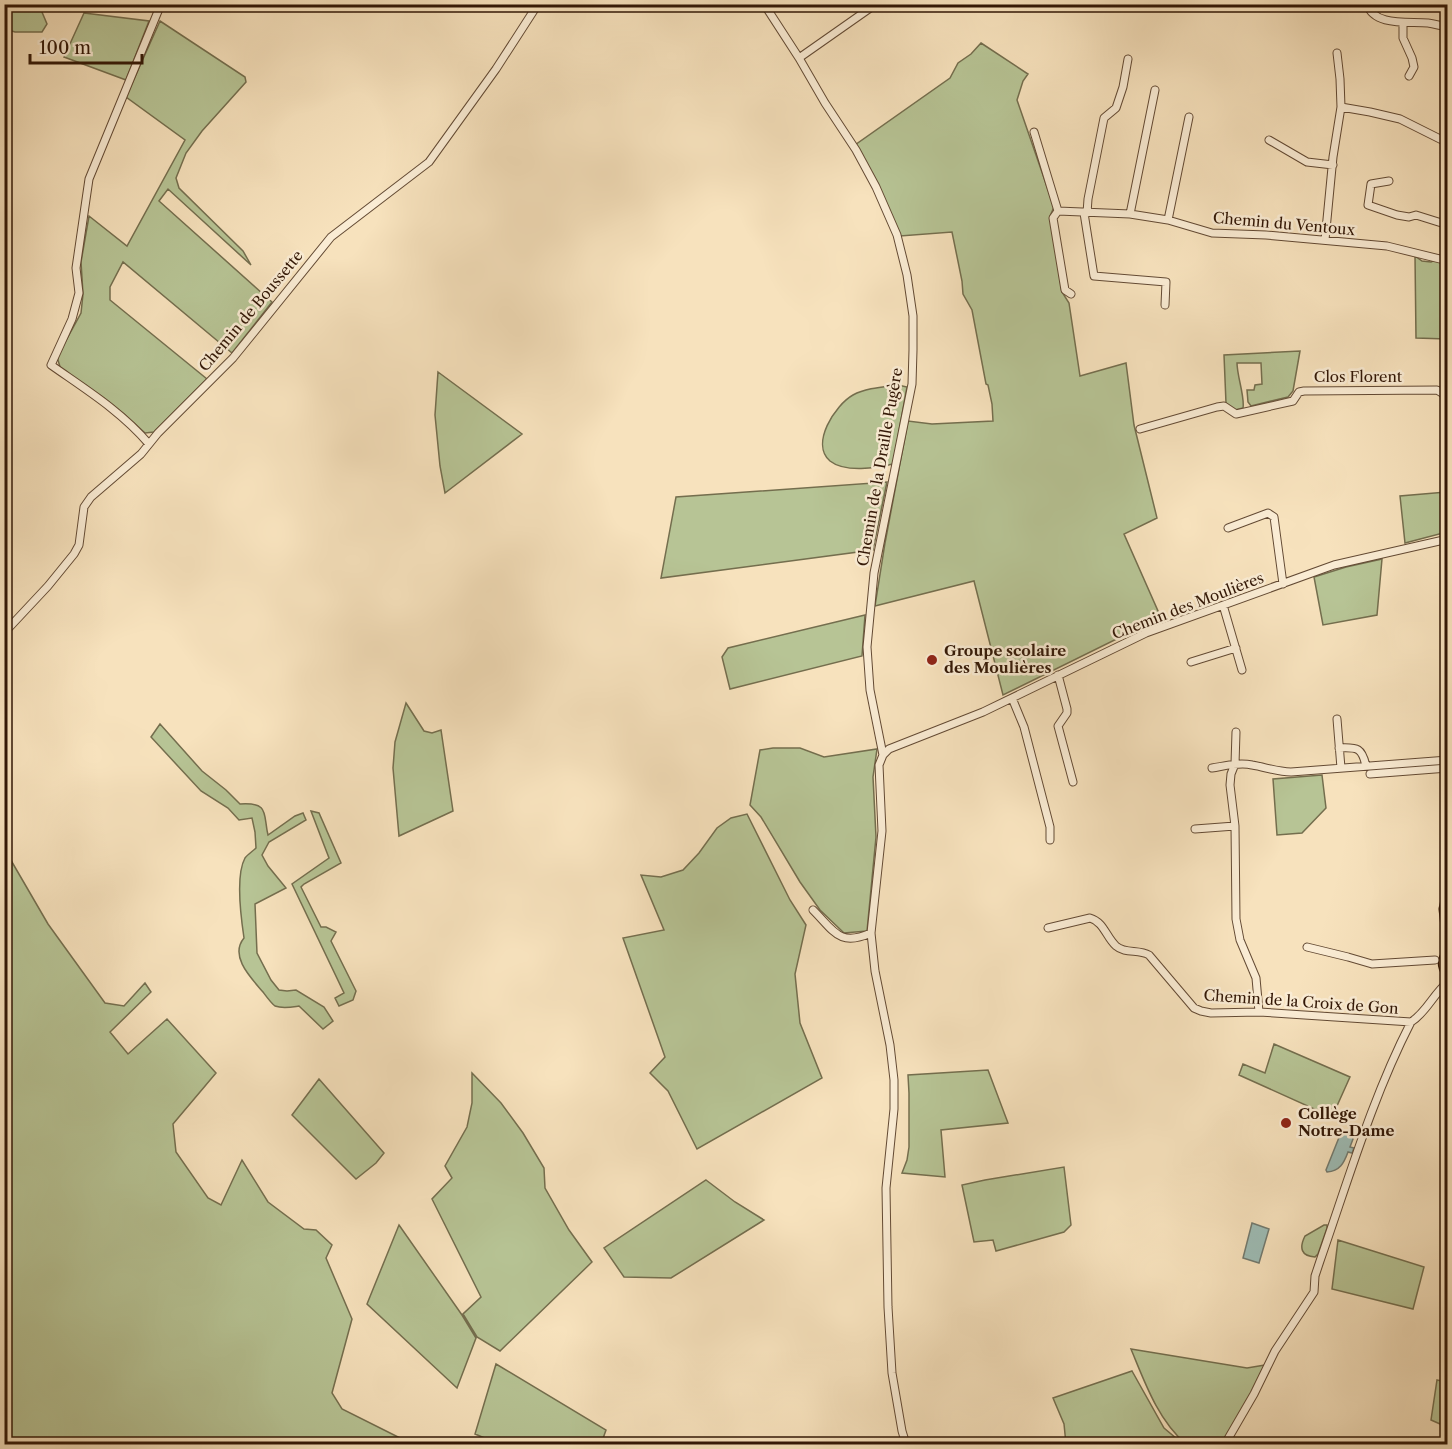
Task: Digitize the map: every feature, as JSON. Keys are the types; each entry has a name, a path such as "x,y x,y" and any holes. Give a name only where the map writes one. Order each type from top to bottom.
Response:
{"main road":[{"path":"1448,896 1445,909 1448,936"},
{"path":"1443,967 1447,954"}],"street":[{"path":"149,444 136,428 101,399 51,365 72,319 79,293 76,268 89,179 161,4"},
{"name":"Chemin de Boussette","path":"4,633 74,554 79,545 84,507 91,497 133,462 233,358 331,237 429,162 496,69 538,4"},
{"name":"Chemin de la Draille Pugère","path":"764,4 861,159 876,187 897,235 908,275 913,316 912,384 874,573 867,647 870,690 883,755 879,765 882,831 871,933 875,971 890,1045 894,1080 894,1109 886,1188 888,1307 892,1372 906,1444"},
{"path":"799,58 876,4"},
{"path":"1367,4 1373,15 1382,19 1448,27"},
{"path":"1403,23 1403,38 1414,67 1409,76"},
{"path":"1325,240 1341,107 1337,53"},
{"path":"1128,59 1123,87 1116,108 1104,118 1085,213 1094,276 1166,282 1165,305"},
{"path":"1130,214 1155,90"},
{"path":"1341,107 1400,119 1448,143"},
{"path":"1168,220 1189,117"},
{"path":"1034,132 1058,211 1053,218 1065,290 1071,294"},
{"path":"1269,140 1307,162 1333,165"},
{"path":"1389,181 1371,184 1368,205 1397,215 1409,217 1416,215 1448,225"},
{"name":"Chemin du Ventoux","path":"1058,211 1130,214 1168,220 1212,233 1266,235 1387,246 1448,261"},
{"name":"Clos Florent","path":"1140,429 1217,407 1224,406 1236,414 1293,400 1299,392 1316,390 1437,390 1444,395 1445,425 1448,425"},
{"path":"1228,528 1268,513 1274,517 1283,584"},
{"name":"Chemin des Moulières","path":"883,755 889,749 983,712 1146,633 1334,565 1448,539"},
{"path":"1223,605 1242,670"},
{"path":"1191,662 1236,648"},
{"path":"1058,675 1067,713 1058,726 1072,782"},
{"path":"1012,698 1024,727 1050,827 1050,840"},
{"path":"1337,719 1341,768"},
{"path":"1236,732 1230,785 1235,826 1236,919 1240,940 1256,978 1259,1012"},
{"path":"1339,748 1353,747 1359,750 1364,756 1366,766"},
{"path":"1212,768 1250,764 1278,772 1447,760"},
{"path":"1370,774 1448,768"},
{"path":"1195,829 1235,826"},
{"path":"813,909 841,937 853,939 871,933"},
{"name":"Chemin de la Croix de Gon","path":"1048,928 1090,918 1096,920 1115,945 1122,950 1144,952 1149,955 1194,1008 1211,1013 1259,1012 1411,1022 1423,1012 1436,993 1441,982 1443,967"},
{"path":"1307,947 1372,964 1443,967"},
{"name":"Chemin de la Croix de Gon","path":"1436,993 1448,982"},
{"path":"1225,1444 1254,1394 1275,1351 1314,1292 1320,1261 1367,1124 1411,1022"}],"green space":[{"path":"4,5 39,5 47,24 42,32 15,32 5,29"},
{"path":"84,13 149,21 126,80 64,57"},
{"path":"160,21 245,77 246,82 202,131 186,153 176,178 179,188 243,251 251,265 168,189 159,201 272,302 232,353 123,262 110,287 110,300 207,379 154,432 145,433 104,398 61,370 57,357 81,313 83,294 81,262 89,216 127,246 185,140 126,97"},
{"path":"981,43 1028,74 1023,81 1017,100 1054,207 1050,216 1062,292 1069,303 1080,376 1126,363 1134,425 1157,518 1124,534 1162,620 1151,622 1003,695 974,581 875,606 908,421 932,424 993,421 992,404 972,310 963,294 952,232 900,236 875,178 855,145 950,78 958,63"},
{"path":"1415,256 1422,261 1435,260 1447,263 1447,339 1416,338"},
{"path":"1300,351 1293,391 1288,397 1251,406 1248,402 1247,390 1254,390 1255,385 1262,384 1261,363 1237,363 1243,408 1235,410 1226,403 1224,355"},
{"path":"438,372 522,434 445,493 435,415"},
{"path":"898,385 907,387 893,464 852,468 836,465 830,461 825,454 824,435 827,425 839,407 858,393"},
{"path":"887,482 873,550 661,578 676,497"},
{"path":"1446,492 1447,532 1405,543 1400,496"},
{"path":"1382,559 1377,615 1323,625 1314,577"},
{"path":"865,615 862,656 730,689 722,657 728,648"},
{"path":"406,703 424,731 432,733 441,730 453,811 399,836 393,768 395,742"},
{"path":"160,724 202,771 240,804 261,807 265,815 268,835 303,813 306,820 269,842 262,855 286,888 255,904 257,953 279,990 296,990 324,1007 333,1021 323,1029 299,1006 284,1008 275,1006 243,966 239,952 244,938 239,886 245,858 256,848 252,818 239,820 228,808 201,791 151,737"},
{"path":"800,748 824,757 877,749 873,777 876,837 867,931 844,933 820,910 800,882 761,817 750,805 760,750"},
{"path":"1322,775 1326,808 1302,833 1277,835 1273,779"},
{"path":"311,811 319,813 341,863 301,887 321,927 336,932 331,941 356,991 353,1000 339,1006 335,998 344,993 292,884 329,858"},
{"path":"747,814 790,900 806,925 795,974 800,1023 822,1078 697,1149 668,1091 650,1073 665,1057 623,938 664,930 641,875 661,877 683,870 717,828 731,818"},
{"path":"5,850 48,924 105,1003 124,1006 145,983 151,992 110,1032 128,1054 167,1019 216,1073 173,1124 176,1152 208,1198 221,1205 242,1160 268,1202 304,1229 316,1230 332,1245 326,1258 352,1319 332,1393 342,1409 412,1444 5,1444"},
{"path":"1274,1044 1350,1077 1332,1117 1239,1075 1243,1064 1265,1073"},
{"path":"988,1070 1008,1123 941,1130 945,1177 902,1173 909,1147 908,1075"},
{"path":"472,1073 501,1103 523,1133 544,1168 545,1188 569,1230 592,1262 500,1351 477,1337 463,1314 481,1297 432,1199 452,1178 445,1166 467,1127 472,1103"},
{"path":"319,1079 384,1153 376,1163 356,1179 292,1115"},
{"path":"1064,1167 1071,1225 1064,1232 996,1251 993,1240 974,1242 962,1185"},
{"path":"706,1180 764,1220 671,1278 624,1277 604,1248"},
{"path":"399,1225 476,1338 457,1388 367,1304"},
{"path":"1327,1225 1327,1228 1318,1254 1315,1257 1307,1255 1302,1251 1305,1236"},
{"path":"1338,1240 1424,1267 1413,1309 1332,1289"},
{"path":"1131,1349 1247,1368 1265,1365 1244,1410 1222,1444 1186,1444 1160,1412"},
{"path":"496,1364 606,1430 601,1444 499,1444 475,1434"},
{"path":"1132,1371 1164,1428 1183,1444 1066,1444 1064,1424 1053,1398"},
{"path":"1437,1380 1447,1382 1447,1427 1431,1420"}],"water":[{"path":"1345,1132 1352,1135 1350,1147 1354,1148 1352,1153 1348,1152 1338,1168 1327,1172 1340,1135"},
{"path":"1252,1223 1269,1229 1259,1263 1243,1258"}],"place":[{"name":"Groupe scolaire des Moulières","path":"932,660"},
{"name":"Collège Notre-Dame","path":"1286,1123"}]}
